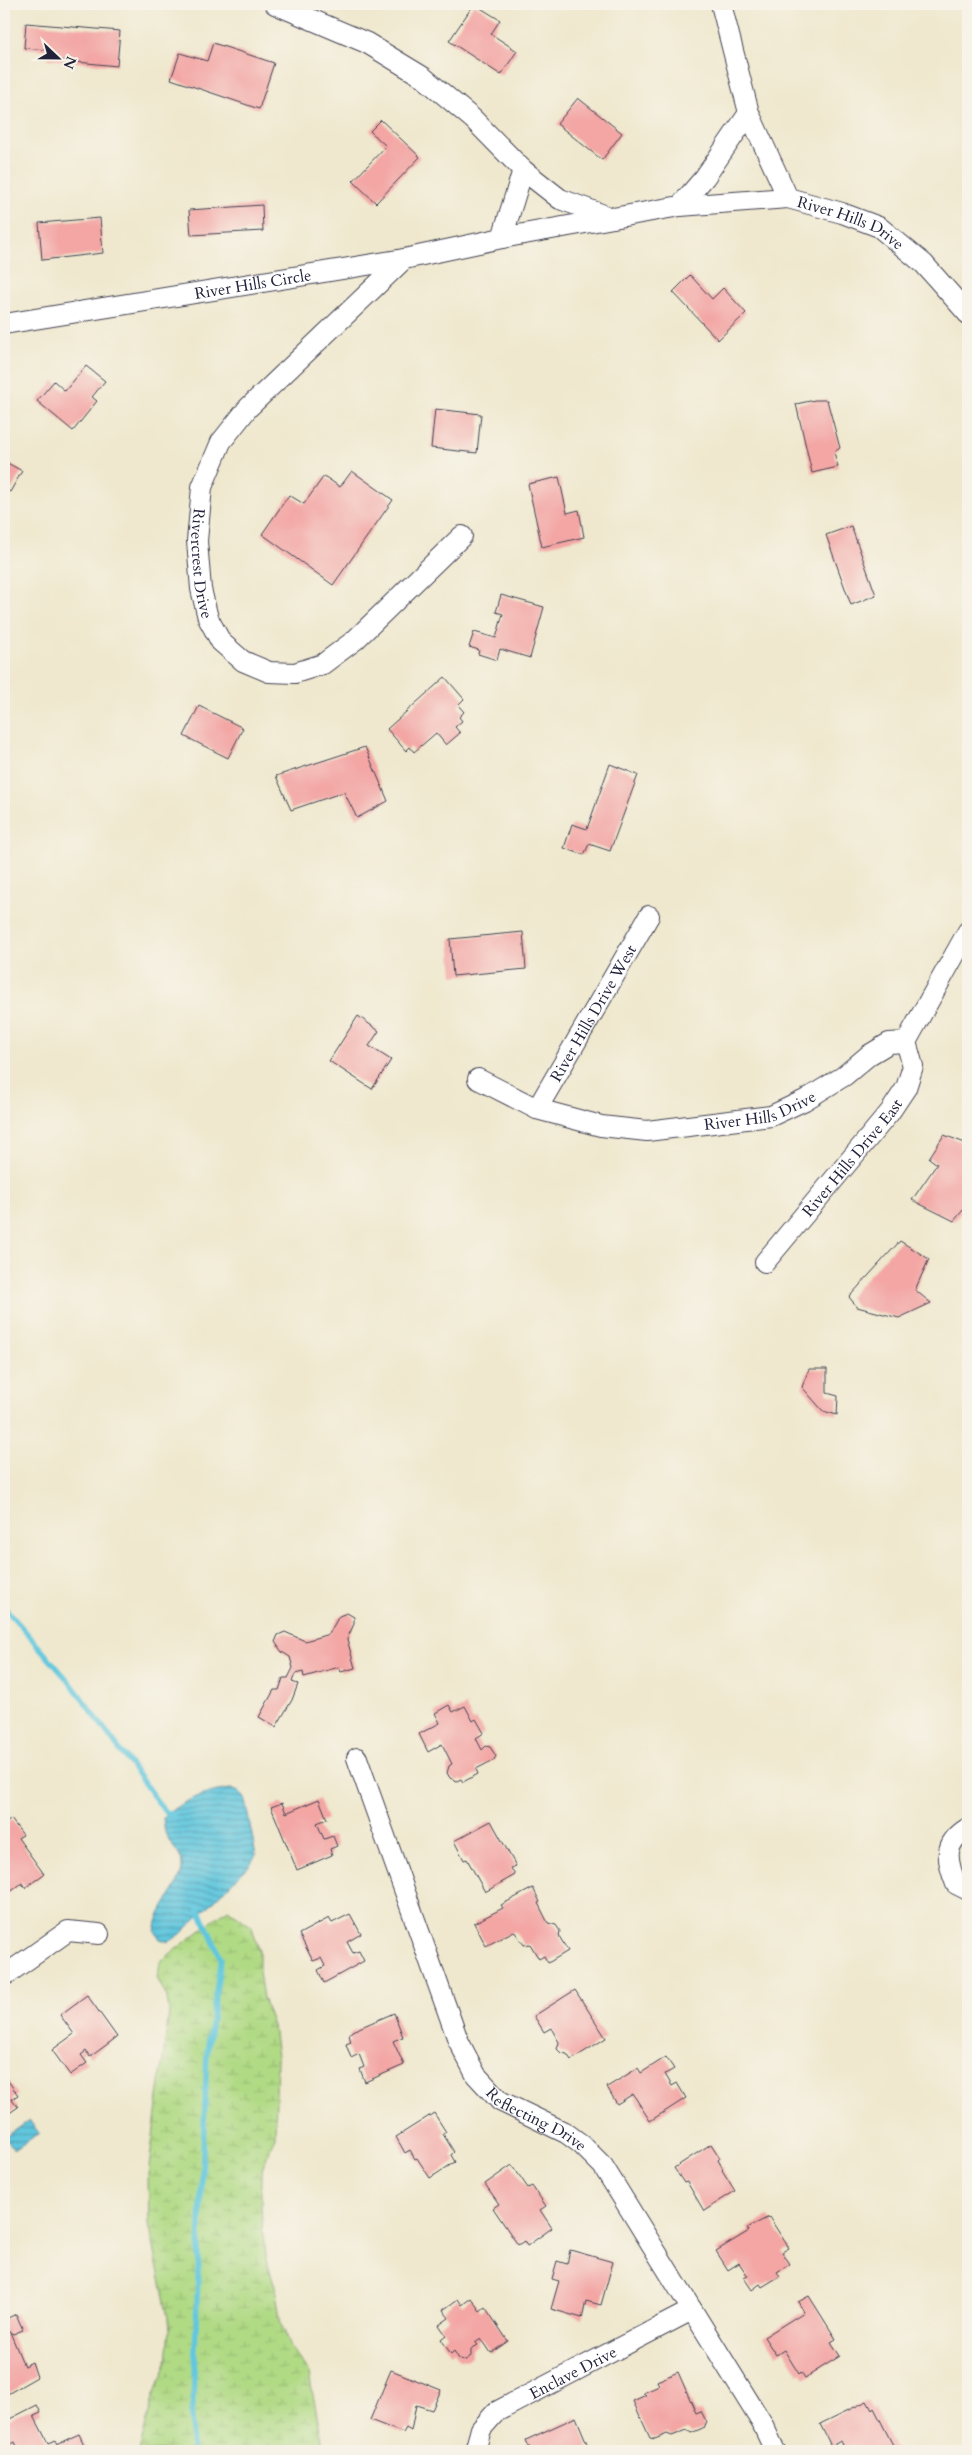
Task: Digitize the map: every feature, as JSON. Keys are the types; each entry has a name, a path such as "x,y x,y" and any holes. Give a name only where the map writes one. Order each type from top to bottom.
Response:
{"street":[{"path":"275,4 367,43 423,77 473,119 523,170 560,199 612,218"},
{"name":"River Hills Drive","path":"721,4 749,113 788,198 842,213 879,226 924,264 968,314"},
{"path":"680,206 705,177 749,113"},
{"path":"502,238 523,170"},
{"name":"River Hills Circle","path":"4,324 404,259 502,238 680,206 788,198"},
{"name":"Rivercrest Drive","path":"404,259 248,408 221,442 202,488 197,541 201,589 208,618 221,642 243,661 269,672 295,673 323,664 355,640 462,536"},
{"name":"River Hills Drive West","path":"537,1109 649,916"},
{"path":"906,1042 968,931"},
{"name":"River Hills Drive","path":"478,1079 537,1109 601,1126 647,1131 771,1116 805,1100 844,1076 869,1055 888,1044 906,1042"},
{"name":"River Hills Drive East","path":"765,1262 890,1112 906,1088 913,1066 906,1042"},
{"name":"Reflecting Drive","path":"357,1758 458,2040 476,2075 500,2101 566,2133 581,2144 603,2166 762,2423 775,2451"},
{"path":"968,1828 956,1835 948,1852 949,1867 956,1884 968,1890"},
{"path":"4,1976 68,1931 98,1934"},
{"name":"Enclave Drive","path":"475,2451 481,2429 496,2412 692,2310"}],"green space":[{"path":"228,1909 252,1927 259,1951 259,1972 263,1998 273,2026 277,2057 275,2136 261,2172 261,2208 265,2257 275,2286 281,2324 292,2349 309,2374 324,2451 139,2451 153,2398 167,2363 170,2328 149,2223 148,2175 169,2013 167,1997 157,1978 161,1961"}],"water":[{"path":"231,1789 239,1792 245,1800 256,1855 249,1866 181,1934 169,1942 160,1939 155,1931 157,1922 177,1884 182,1868 181,1859 166,1835 163,1818 178,1806 194,1798 212,1792"},
{"path":"29,2120 39,2133 14,2150 5,2137"}],"building":[{"path":"474,4 500,20 491,34 517,51 501,75 449,41"},
{"path":"26,23 120,31 117,66 47,59 48,50 24,48"},
{"path":"213,43 274,63 259,109 171,79 180,53 207,61"},
{"path":"578,98 622,133 602,160 557,124"},
{"path":"381,120 420,157 376,203 353,181 386,146 370,131"},
{"path":"262,205 263,231 191,235 189,210"},
{"path":"100,218 103,253 42,260 39,223"},
{"path":"690,275 712,299 723,288 746,313 718,340 673,292"},
{"path":"86,366 105,381 92,397 97,401 73,431 37,401 54,381 65,391"},
{"path":"815,400 827,400 840,448 834,452 838,467 812,473 796,404"},
{"path":"435,409 481,414 477,453 431,448"},
{"path":"4,461 22,471 10,492 4,488"},
{"path":"352,471 393,500 333,585 262,534 289,495 304,504 324,476 340,487"},
{"path":"559,477 567,513 579,510 584,537 542,547 528,484"},
{"path":"851,526 876,595 851,605 826,535"},
{"path":"501,595 544,607 530,658 500,649 497,660 478,654 479,650 469,647 474,632 496,638 503,614 496,612"},
{"path":"445,677 464,699 458,705 464,712 459,717 462,721 455,727 460,733 446,745 436,733 414,752 410,747 406,751 387,729"},
{"path":"199,706 243,728 228,758 184,736"},
{"path":"365,747 388,801 357,818 344,792 291,810 276,776"},
{"path":"610,764 638,775 610,851 589,844 584,855 564,848 572,824 587,829"},
{"path":"523,932 526,969 453,976 450,939"},
{"path":"358,1016 379,1031 369,1046 391,1060 372,1089 329,1061"},
{"path":"944,1135 965,1143 968,1136 968,1204 954,1221 912,1200 937,1164 929,1158"},
{"path":"900,1241 929,1259 915,1290 931,1303 899,1318 857,1307 849,1297"},
{"path":"809,1369 827,1369 827,1393 838,1396 837,1415 823,1411 802,1387"},
{"path":"347,1613 354,1617 354,1624 347,1639 355,1668 341,1672 339,1667 304,1677 303,1672 295,1674 292,1682 298,1684 292,1700 276,1727 259,1717 274,1690 279,1690 283,1678 288,1678 293,1668 290,1657 282,1652 275,1642 278,1635 285,1632 305,1641 329,1634 339,1616"},
{"path":"449,1705 453,1712 465,1706 473,1721 476,1719 484,1733 476,1738 482,1750 486,1746 490,1747 496,1756 494,1760 476,1769 478,1774 463,1782 461,1779 457,1781 450,1778 447,1773 449,1766 452,1764 442,1744 428,1752 419,1734 440,1723 435,1713"},
{"path":"319,1799 327,1819 317,1823 324,1839 333,1836 337,1846 330,1849 332,1855 297,1870 271,1807 282,1803 286,1813"},
{"path":"11,1819 23,1835 18,1838 44,1874 25,1888 22,1883 4,1897 4,1825"},
{"path":"491,1821 516,1866 511,1868 515,1875 485,1892 467,1859 464,1860 454,1841"},
{"path":"533,1888 548,1923 556,1925 560,1931 559,1936 568,1951 548,1963 544,1956 539,1959 530,1944 524,1945 514,1931 486,1946 474,1923 503,1908 501,1905"},
{"path":"350,1914 361,1934 347,1942 353,1953 359,1951 364,1961 324,1983 318,1970 325,1966 321,1958 313,1961 299,1934 329,1918 332,1923"},
{"path":"575,1990 606,2038 571,2060 567,2054 561,2053 557,2049 559,2042 551,2028 544,2032 534,2016"},
{"path":"87,1995 117,2037 90,2057 86,2051 81,2055 87,2063 70,2075 52,2050 74,2034 60,2015"},
{"path":"394,2013 403,2037 393,2041 404,2065 365,2082 360,2069 364,2067 359,2054 351,2058 346,2044 351,2042 349,2035 352,2031"},
{"path":"666,2057 674,2069 665,2074 672,2086 677,2083 686,2098 650,2121 633,2094 617,2104 607,2087 638,2068 641,2073"},
{"path":"4,2075 18,2095 12,2099 18,2107 4,2117"},
{"path":"434,2113 446,2132 443,2134 454,2152 451,2155 455,2162 430,2178 410,2150 405,2153 396,2137"},
{"path":"711,2144 720,2158 718,2160 722,2170 735,2191 704,2211 687,2182 684,2183 674,2168"},
{"path":"512,2165 528,2188 532,2186 546,2206 540,2210 552,2228 527,2246 524,2241 518,2245 493,2208 499,2204 485,2184"},
{"path":"769,2217 789,2248 782,2252 790,2264 777,2272 780,2276 762,2287 760,2284 752,2290 744,2278 748,2276 739,2263 728,2270 716,2251 749,2231 747,2228"},
{"path":"570,2250 613,2262 601,2305 586,2301 582,2318 551,2309 559,2281 552,2279 557,2261 567,2264"},
{"path":"809,2296 836,2339 831,2342 840,2356 805,2378 801,2372 799,2374 784,2350 776,2355 764,2337 804,2312 798,2302"},
{"path":"471,2298 480,2311 485,2307 508,2341 491,2353 481,2338 475,2342 478,2345 471,2349 471,2356 466,2360 459,2359 454,2351 451,2354 441,2339 446,2335 439,2325 449,2318 443,2310 458,2299 462,2305"},
{"path":"16,2314 23,2330 13,2334 10,2332 4,2334 4,2320"},
{"path":"10,2332 24,2366 32,2362 37,2377 4,2396 4,2335"},
{"path":"391,2370 441,2390 432,2410 416,2405 411,2431 406,2428 403,2433 370,2420"},
{"path":"678,2372 696,2413 701,2411 706,2421 703,2428 691,2433 687,2430 672,2436 667,2434 655,2439 650,2438 633,2401 646,2395 643,2393 659,2386 657,2381"},
{"path":"867,2401 872,2410 874,2408 896,2451 842,2451 840,2447 843,2445 841,2441 831,2446 820,2424"},
{"path":"37,2405 41,2413 34,2416 48,2443 55,2440 57,2444 79,2434 87,2451 19,2451 15,2442 5,2447 4,2422"},
{"path":"576,2417 588,2446 580,2451 524,2451 530,2449 526,2440"}],"waterway":[{"path":"4,1607 73,1686 165,1812 173,1816"},
{"path":"191,2451 207,2052 221,1958 198,1907"}]}
